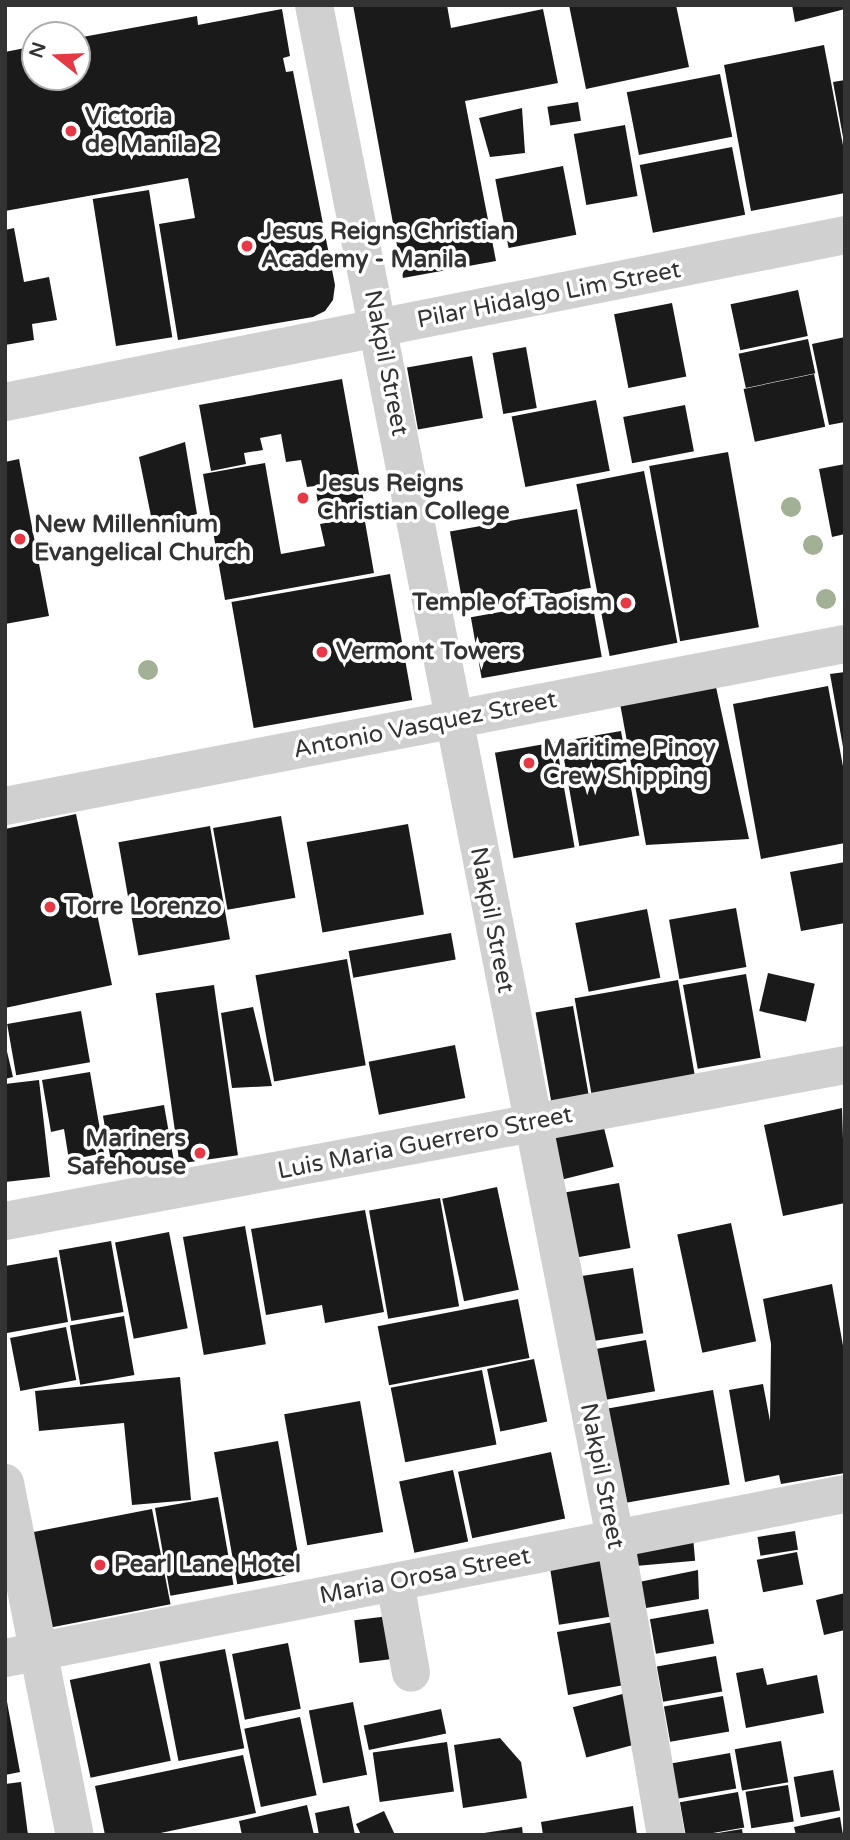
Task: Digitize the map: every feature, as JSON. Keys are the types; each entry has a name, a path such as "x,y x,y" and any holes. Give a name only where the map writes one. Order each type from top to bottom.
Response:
{"street":[{"name":"Nakpil Street","path":"314,5 380,329 532,1123 615,1538 666,1835"},
{"name":"Pilar Hidalgo Lim Street","path":"5,402 845,235"},
{"name":"Antonio Vasquez Street","path":"5,806 845,644"},
{"name":"Luis Maria Guerrero Street","path":"5,1222 845,1065"},
{"path":"5,1483 22,1655 75,1835"},
{"name":"Maria Orosa Street","path":"22,1655 845,1494"},
{"path":"395,1581 411,1673"}],"building":[{"path":"353,5 447,5 451,28 543,9 558,83 465,101 496,261 403,278"},
{"path":"569,5 676,5 689,67 586,89"},
{"path":"792,5 845,5 845,9 795,22"},
{"path":"282,9 290,56 283,58 286,72 293,71 335,285 333,300 325,311 313,317 178,340 159,224 195,218 188,178 5,211 5,52 21,49 21,91 91,91 91,35 197,16 198,25"},
{"path":"824,45 845,156 845,193 751,211 724,65"},
{"path":"720,74 732,137 639,155 627,92"},
{"path":"845,80 845,137 843,137 833,82"},
{"path":"578,102 581,121 550,126 547,107"},
{"path":"522,108 525,153 490,157 479,118"},
{"path":"625,125 638,196 586,205 574,134"},
{"path":"732,147 745,215 653,233 640,165"},
{"path":"563,166 576,235 509,248 495,179"},
{"path":"149,190 172,337 116,346 93,199"},
{"path":"14,228 24,282 49,277 57,320 32,324 34,340 5,345 5,230"},
{"path":"798,290 808,336 740,350 731,304"},
{"path":"672,303 686,377 628,388 614,314"},
{"path":"845,337 845,422 829,425 812,344"},
{"path":"808,339 815,373 746,388 739,354"},
{"path":"526,347 537,408 503,414 493,353"},
{"path":"472,356 483,418 418,430 407,367"},
{"path":"814,374 825,427 755,442 744,389"},
{"path":"342,379 366,513 321,521 315,486 307,487 301,460 286,462 281,434 260,438 263,450 244,453 246,464 211,471 199,405"},
{"path":"596,400 610,471 525,487 512,416"},
{"path":"685,405 694,451 632,463 623,417"},
{"path":"185,442 197,514 153,526 139,457"},
{"path":"728,452 759,627 680,641 649,466"},
{"name":"New Millennium Evangelical Church","path":"19,459 49,616 5,624 5,462"},
{"path":"265,463 281,554 325,546 320,524 364,516 374,573 225,600 203,474"},
{"path":"845,464 845,534 832,537 819,469"},
{"path":"644,471 677,643 610,656 576,484"},
{"path":"577,509 591,588 464,610 450,531"},
{"name":"Vermont Towers","path":"390,574 412,700 254,728 231,602"},
{"path":"591,596 602,657 482,678 471,617"},
{"path":"845,672 845,746 843,747 830,674"},
{"path":"828,686 845,777 845,843 761,859 733,704"},
{"path":"716,687 749,839 646,845 619,698"},
{"path":"621,731 639,835 579,846 561,742"},
{"path":"556,742 575,847 514,858 495,753"},
{"name":"Torre Lorenzo","path":"76,814 112,985 5,1008 5,829"},
{"path":"281,816 295,898 227,910 213,828"},
{"path":"408,824 424,915 323,932 307,842"},
{"path":"210,826 230,939 138,955 118,842"},
{"path":"845,862 845,923 801,931 790,872"},
{"path":"736,908 746,967 679,979 669,920"},
{"path":"647,909 660,978 589,992 575,923"},
{"path":"451,933 456,960 353,978 349,951"},
{"path":"347,959 366,1065 274,1082 255,975"},
{"path":"768,973 815,984 806,1022 759,1011"},
{"path":"746,974 761,1058 698,1069 683,985"},
{"path":"678,980 696,1080 592,1099 575,998"},
{"path":"214,985 238,1155 180,1164 156,993"},
{"path":"573,1006 589,1095 551,1101 536,1013"},
{"path":"253,1007 272,1086 232,1088 221,1013"},
{"path":"81,1011 90,1062 16,1075 7,1024"},
{"path":"5,1043 13,1077 5,1079"},
{"path":"455,1045 465,1098 379,1115 369,1062"},
{"path":"90,1072 104,1153 69,1160 64,1129 51,1132 42,1080"},
{"path":"39,1080 50,1177 5,1182 5,1084"},
{"path":"164,1105 174,1161 113,1172 103,1116"},
{"path":"842,1108 845,1203 783,1216 764,1125"},
{"path":"603,1124 614,1167 560,1180 550,1137"},
{"path":"619,1183 630,1248 576,1258 565,1193"},
{"path":"497,1187 519,1290 464,1301 442,1199"},
{"path":"440,1198 459,1306 388,1319 369,1211"},
{"path":"365,1210 384,1312 325,1323 322,1305 266,1315 251,1229"},
{"path":"731,1223 756,1341 702,1353 677,1234"},
{"path":"245,1226 266,1344 204,1355 183,1237"},
{"path":"169,1232 188,1328 134,1339 115,1242"},
{"path":"111,1241 124,1312 71,1321 59,1250"},
{"path":"57,1257 68,1322 7,1333 5,1266"},
{"path":"633,1268 643,1333 589,1342 579,1277"},
{"path":"832,1284 845,1357 845,1473 781,1484 779,1475 745,1482 729,1390 763,1384 770,1421 771,1344 763,1299"},
{"path":"518,1299 529,1358 389,1385 378,1326"},
{"path":"124,1316 134,1375 80,1385 70,1326"},
{"path":"66,1327 76,1380 20,1391 10,1338"},
{"path":"646,1340 655,1391 602,1401 593,1349"},
{"path":"534,1359 547,1422 500,1432 487,1369"},
{"path":"482,1370 497,1445 405,1462 391,1388"},
{"path":"180,1377 191,1500 132,1505 124,1423 39,1431 35,1391"},
{"path":"713,1390 730,1485 620,1504 604,1409"},
{"path":"360,1401 383,1532 307,1545 284,1414"},
{"path":"278,1441 301,1573 237,1584 214,1452"},
{"path":"551,1452 565,1519 472,1538 458,1472"},
{"path":"453,1470 468,1541 414,1553 399,1481"},
{"path":"218,1497 233,1585 170,1596 155,1508"},
{"name":"Pearl Lane Hotel","path":"152,1509 171,1604 51,1627 32,1532"},
{"path":"692,1525 695,1561 635,1566 632,1530"},
{"path":"795,1531 798,1550 760,1556 757,1537"},
{"path":"603,1551 613,1616 559,1625 549,1560"},
{"path":"797,1552 803,1584 763,1592 757,1560"},
{"path":"698,1570 699,1599 646,1608 639,1582"},
{"path":"845,1593 845,1630 824,1635 816,1600"},
{"path":"708,1609 714,1643 656,1654 650,1619"},
{"path":"389,1616 394,1659 360,1663 354,1620"},
{"path":"619,1621 630,1684 568,1695 557,1632"},
{"path":"288,1643 301,1709 245,1720 232,1654"},
{"path":"225,1649 244,1748 179,1761 159,1662"},
{"path":"716,1656 722,1691 663,1702 657,1666"},
{"path":"150,1663 171,1761 91,1778 70,1680"},
{"path":"763,1668 767,1685 817,1675 824,1713 746,1728 736,1673"},
{"path":"5,1691 20,1772 5,1775"},
{"path":"626,1693 639,1743 586,1757 573,1707"},
{"path":"723,1696 729,1731 670,1742 664,1706"},
{"path":"353,1702 367,1775 323,1783 309,1711"},
{"path":"441,1709 446,1733 369,1750 364,1725"},
{"path":"300,1717 317,1795 261,1807 244,1729"},
{"path":"500,1738 521,1762 527,1798 463,1808 454,1745"},
{"path":"781,1741 788,1782 742,1791 735,1749"},
{"path":"447,1742 454,1792 380,1802 373,1752"},
{"path":"730,1753 736,1788 677,1799 671,1763"},
{"path":"243,1755 256,1813 151,1835 105,1835 95,1786"},
{"path":"833,1770 840,1810 801,1817 794,1777"},
{"path":"21,1782 28,1835 5,1835 5,1784"},
{"path":"788,1785 794,1822 751,1828 746,1792"},
{"path":"738,1792 744,1827 686,1835 680,1802"},
{"path":"307,1805 314,1835 242,1835 239,1821"},
{"path":"349,1806 355,1835 319,1835 315,1813"},
{"path":"633,1806 637,1835 543,1835 541,1822"},
{"path":"384,1811 395,1835 361,1835 356,1824"},
{"path":"840,1817 843,1835 796,1835 794,1827"},
{"path":"522,1827 523,1835 484,1835 484,1833"},
{"path":"742,1829 743,1835 718,1835 718,1833"}],"place":[{"name":"Victoria de Manila 2","path":"71,131"},
{"name":"Jesus Reigns Christian Academy - Manila","path":"247,246"},
{"name":"Jesus Reigns Christian College","path":"303,498"},
{"name":"New Millennium Evangelical Church","path":"20,539"},
{"name":"Temple of Taoism","path":"626,603"},
{"name":"Vermont Towers","path":"322,652"},
{"name":"Maritime Pinoy Crew Shipping","path":"529,763"},
{"name":"Torre Lorenzo","path":"50,907"},
{"name":"Mariners Safehouse","path":"200,1153"},
{"name":"Pearl Lane Hotel","path":"100,1565"}]}
